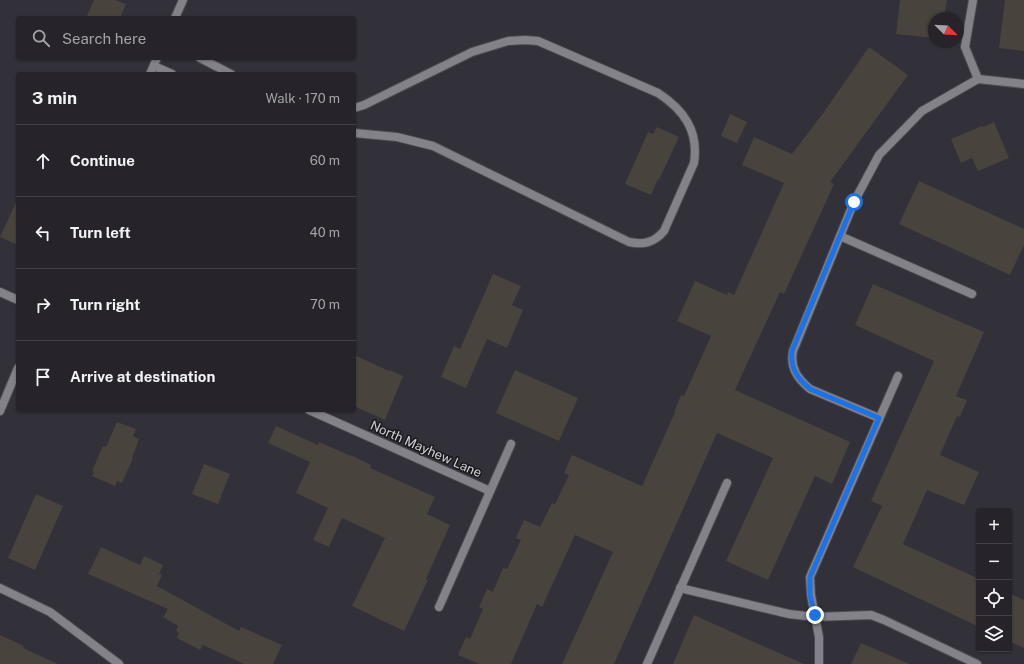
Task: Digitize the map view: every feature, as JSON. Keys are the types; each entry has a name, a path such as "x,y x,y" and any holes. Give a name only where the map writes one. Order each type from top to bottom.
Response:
{"street":[{"path":"176,16 184,0"},
{"path":"973,0 965,47 978,79"},
{"path":"356,107 364,105 472,52 508,41 531,40 546,44 669,100 680,111 692,129 696,151 694,163 664,231 659,237 651,242 640,244 622,239 433,146 397,137 356,133"},
{"path":"204,60 227,72"},
{"path":"151,72 155,62 169,72"},
{"path":"879,418 810,389 801,381 794,370 791,360 792,351 854,202 879,155 922,111 978,79 1024,84"},
{"path":"840,236 972,294"},
{"path":"0,292 16,299"},
{"path":"0,411 16,373"},
{"path":"819,664 819,637 810,595 810,577 898,376"},
{"name":"North Mayhew Lane","path":"312,412 490,491"},
{"path":"439,607 511,444"},
{"path":"647,664 727,483"},
{"path":"0,588 50,612 119,664"},
{"path":"680,588 789,614 815,617 871,615 977,664"}],"building":[{"path":"94,0 115,0 126,4 121,16 87,16"},
{"path":"900,0 947,0 945,12 928,12 928,37 896,34"},
{"path":"1005,0 1024,0 1024,51 999,48"},
{"path":"869,47 908,75 830,182 834,184 784,294 780,292 735,390 850,442 832,484 815,476 768,580 726,561 773,458 717,433 614,664 562,664 613,552 575,535 542,607 537,604 511,664 479,664 458,655 466,637 470,639 483,609 479,607 487,589 493,592 503,568 507,569 521,540 516,538 524,520 540,527 552,503 555,504 569,475 564,473 572,455 642,486 681,395 684,396 711,336 677,321 695,281 727,295 728,292 734,295 784,183 742,165 754,137 792,154 824,112"},
{"path":"730,114 747,122 737,143 721,136"},
{"path":"994,122 1009,158 978,171 972,158 961,163 951,139"},
{"path":"657,127 679,137 651,195 625,184 648,132 653,134"},
{"path":"919,181 1024,229 1024,245 1010,275 899,224"},
{"path":"16,202 16,244 0,237"},
{"path":"493,274 521,286 512,305 523,310 507,348 487,339 466,388 441,377 454,346 460,349"},
{"path":"873,284 984,332 956,396 967,400 960,417 957,416 940,455 979,472 964,505 927,490 903,544 976,578 976,626 853,567 882,506 871,501 934,361 855,325"},
{"path":"356,356 403,376 385,420 356,407"},
{"path":"515,370 578,398 559,441 496,413"},
{"path":"117,422 136,429 133,436 139,439 133,458 122,483 117,481 115,486 92,476 94,472 92,471 103,446 106,447"},
{"path":"276,426 318,445 319,442 351,455 371,465 370,468 435,497 427,514 450,525 426,579 428,580 404,631 352,606 385,538 342,518 329,547 313,540 328,508 296,493 310,462 268,443"},
{"path":"204,464 230,474 218,504 192,494"},
{"path":"36,494 63,506 35,570 8,558"},
{"path":"101,547 140,565 144,556 163,565 159,574 162,575 157,586 239,631 241,627 282,645 273,664 244,664 203,645 200,650 177,638 179,633 176,631 178,626 163,617 168,609 88,574"},
{"path":"1012,594 1024,600 1024,648 1012,642"},
{"path":"694,615 754,642 804,664 673,664"},
{"path":"0,635 24,646 23,648 58,664 0,664"},
{"path":"861,643 910,664 851,664"}],"route":[{"path":"815,615 810,595 810,577 879,418 810,389 801,381 794,370 791,360 792,351 854,202"}]}
